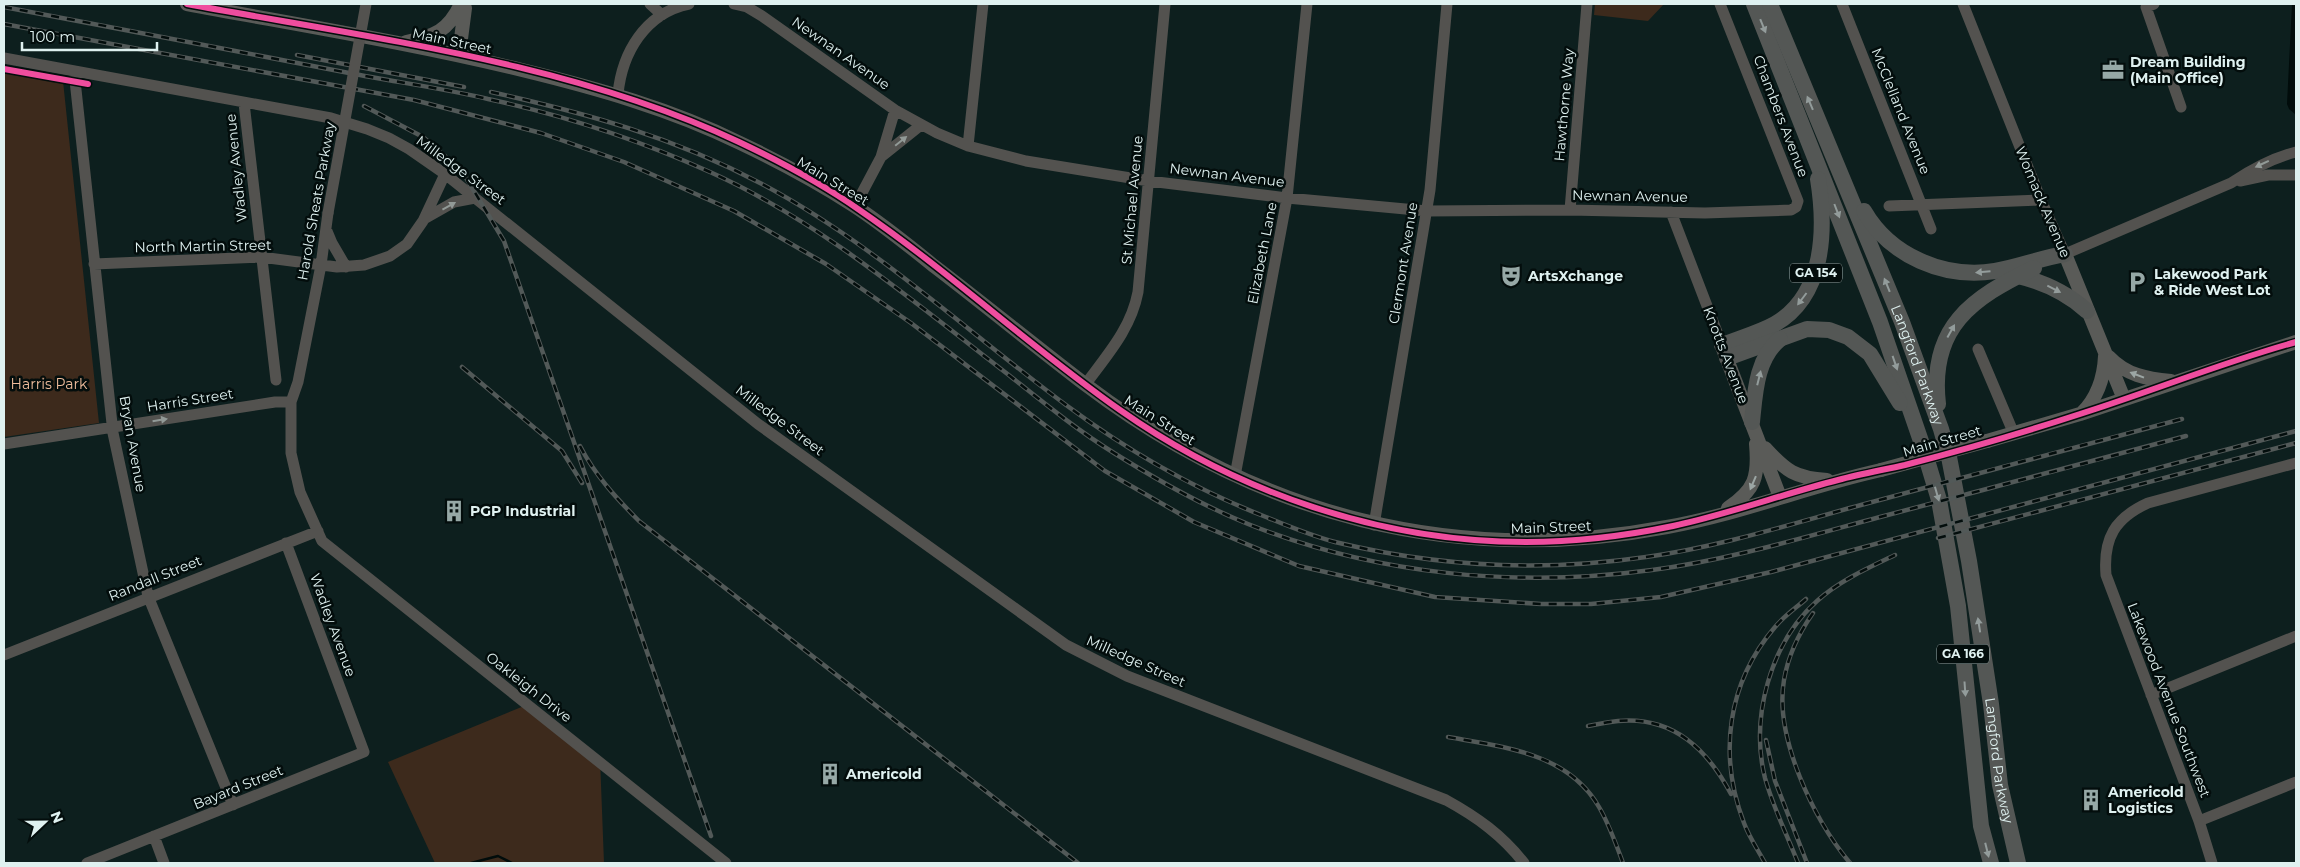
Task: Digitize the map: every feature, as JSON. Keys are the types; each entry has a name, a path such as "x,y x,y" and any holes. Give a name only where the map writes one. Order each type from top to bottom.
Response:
{"highway":[{"name":"Langford Parkway","path":"1754,4 1902,322 1941,429 1949,456 1968,561 1991,704 2000,786 2018,863"},
{"name":"Langford Parkway","path":"1770,4 1924,447 1939,500 1958,606 1974,769 1982,826 1991,863"},
{"path":"1821,149 1875,228 1896,247 1922,262 1960,272 1984,272 2065,254"},
{"name":"GA 154","path":"1724,352 1777,323 1793,311 1807,292 1816,271 1822,228 1820,194 1821,149"},
{"path":"1941,429 1937,393 1938,363 1944,343 1956,322 1972,303 1992,289 2065,254"},
{"path":"2018,276 2053,288 2077,302 2086,311"},
{"path":"1724,352 1780,339 1807,329 1828,330 1848,337 1870,354 1890,384 1924,447"},
{"path":"1755,431 1758,378 1763,361 1773,345 1780,339"}],"main road":[{"name":"Main Street","path":"187,4 459,54 618,94 738,142 855,206 1085,384 1154,432 1234,476 1300,503 1374,525 1460,539 1552,541 1617,536 1674,526 1780,498 1836,480 1881,470 2014,434 2296,342"},
{"path":"398,43 428,37 438,32 454,20 461,4"},
{"path":"459,54 465,4"},
{"name":"Womack Avenue","path":"2065,254 2086,311 2124,399"},
{"name":"Knotts Avenue","path":"1724,352 1780,498"},
{"path":"2105,352 2115,363 2142,378 2181,380"},
{"path":"2080,414 2088,407 2099,388 2105,352"},
{"path":"1755,431 1786,470 1814,479 1836,480"},
{"path":"1719,514 1751,489 1756,469 1755,431"}],"street":[{"name":"Harold Sheats Parkway","path":"291,402 298,382 321,265 328,213 366,4"},
{"path":"650,4 662,15"},
{"path":"618,94 620,72 634,43 646,28 662,15 689,4"},
{"name":"Newnan Avenue","path":"734,4 762,16 895,110 921,125 968,146 1026,160 1149,181 1287,198 1427,211 1761,211"},
{"path":"968,146 982,4"},
{"name":"St Michael Avenue","path":"1085,384 1124,332 1135,309 1165,4"},
{"name":"Elizabeth Lane","path":"1234,476 1287,198 1307,4"},
{"name":"Clermont Avenue","path":"1374,525 1427,211 1447,4"},
{"name":"Hawthorne Way","path":"1570,210 1588,4"},
{"name":"Chambers Avenue","path":"1720,4 1798,201 1796,207 1791,210 1761,211"},
{"name":"McClelland Avenue","path":"1842,4 1931,229"},
{"name":"Womack Avenue","path":"1963,4 2041,200 2065,254"},
{"path":"2154,4 2146,7 2181,107"},
{"name":"Milledge Street","path":"4,58 331,118 367,129 409,149 476,198 758,424 1066,645 1127,676 1446,800 1475,816 1498,834 1524,863"},
{"name":"Bryan Avenue","path":"74,71 112,427 148,596 232,805"},
{"name":"Wadley Avenue","path":"244,103 276,380"},
{"path":"855,206 881,157 895,110"},
{"path":"881,157 921,125"},
{"path":"2065,254 2231,183 2253,169 2280,156 2296,152"},
{"name":"North Martin Street","path":"94,264 261,257 346,267 364,265 390,256 407,244 424,219 445,174"},
{"path":"2231,183 2268,175 2296,175"},
{"path":"424,219 454,202 476,198"},
{"path":"1889,206 2041,200"},
{"name":"Knotts Avenue","path":"1671,212 1724,352"},
{"path":"326,229 346,267"},
{"path":"1978,349 2014,434"},
{"name":"Harris Street","path":"4,444 275,402 291,402"},
{"path":"291,402 291,453 300,492 318,531"},
{"name":"Lakewood Avenue Southwest","path":"2212,863 2199,821 2106,575 2105,560 2107,546 2112,532 2120,520 2133,510 2148,503 2296,463"},
{"name":"Randall Street","path":"4,655 148,596 318,531"},
{"name":"Oakleigh Drive","path":"318,531 322,542 726,863"},
{"name":"Wadley Avenue","path":"286,543 351,718"},
{"path":"2151,694 2296,636"},
{"name":"Bayard Street","path":"87,863 364,752 351,718"},
{"path":"2199,821 2296,782"},
{"path":"154,836 164,863"}],"green space":[{"path":"1595,4 1664,4 1648,21 1594,15"},
{"name":"Harris Park","path":"4,66 57,76 63,81 99,423 4,437"},
{"path":"524,706 600,758 604,863 435,863 388,762"}],"shaded area":[{"path":"2292,4 2296,4 2296,115 2289,109 2287,104"}],"waterway":[{"path":"471,863 498,856 512,863"}],"railway":[{"path":"4,7 471,95 516,105 572,121 656,149 751,192 829,239 903,293 1074,426 1114,453 1163,482 1196,500 1248,524 1346,555 1396,566 1498,577 1550,578 1601,575 1681,566 1767,547 2186,436"},
{"path":"4,24 414,100 541,133 624,162 734,211 826,264 911,323 1105,471 1194,522 1299,566 1435,597 1541,604 1591,604 1661,597 1771,572 2296,431"},
{"path":"297,55 464,87"},
{"path":"491,92 628,128 695,152 760,183 801,206 841,232 917,288 1089,422 1162,468 1239,506 1291,527 1335,542 1374,550 1451,562 1529,565 1607,562 1673,553 1755,534 2182,419"},
{"path":"364,106 423,137 462,171 504,241 711,836"},
{"path":"462,367 562,451 582,483"},
{"path":"1938,538 2296,443"},
{"path":"580,446 606,486 639,521 1078,863"},
{"path":"1798,863 1768,789 1761,755 1762,707 1768,683 1776,660 1787,638 1801,618 1817,601 1844,581 1895,555"},
{"path":"1765,863 1746,828 1736,797 1731,772 1730,746 1732,721 1737,696 1746,672 1759,649 1779,623 1806,599"},
{"path":"1813,613 1803,629 1788,662 1782,702 1785,727 1791,752 1811,801 1836,845 1850,863"},
{"path":"1588,726 1607,722 1638,721 1672,730 1686,739 1711,763 1731,794"},
{"path":"1448,737 1512,749 1552,764 1570,775 1586,789 1599,807 1623,863"},
{"path":"1766,740 1775,781 1807,863"}],"cycle path":[{"path":"187,4 468,56 538,72 607,91 674,114 739,142 800,173 858,209 925,258 1087,386 1165,440 1213,466 1262,488 1313,507 1365,522 1418,533 1472,540 1544,542 1600,538 1673,526 1715,516 1817,486 1905,465 2014,435 2242,358 2296,342"},
{"path":"4,69 88,84"}],"place":[{"name":"Dream Building (Main Office)","path":"2113,70"},
{"name":"ArtsXchange","path":"1511,276"},
{"name":"Lakewood Park & Ride West Lot","path":"2137,282"},
{"name":"PGP Industrial","path":"454,511"},
{"name":"Americold","path":"830,774"},
{"name":"Americold Logistics","path":"2091,800"}]}
